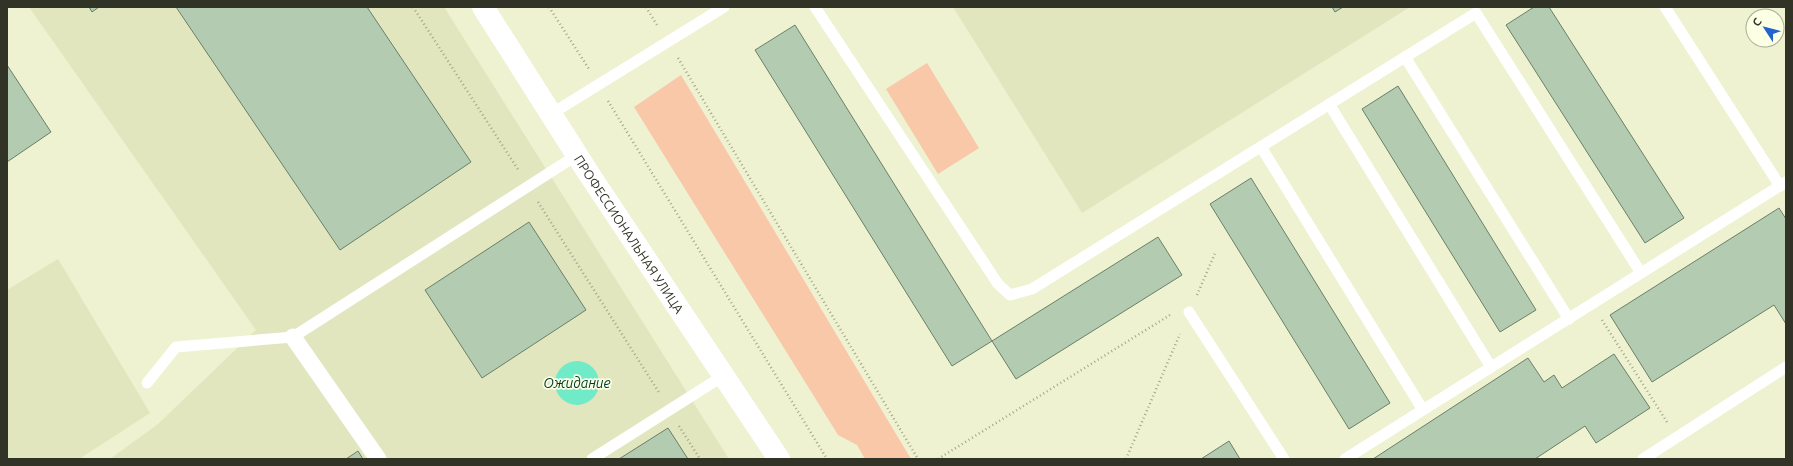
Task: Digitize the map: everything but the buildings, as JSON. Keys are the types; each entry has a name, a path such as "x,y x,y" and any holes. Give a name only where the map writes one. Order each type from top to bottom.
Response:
{"main road":[{"name":"ПРОФЕССИОНАЛЬНАЯ УЛИЦА","path":"483,7 577,155 778,459"}],"street":[{"path":"293,337 378,459"}],"lane":[{"path":"551,114 724,7"},
{"path":"815,7 998,284 1010,295 1032,289 1476,13 1641,273"},
{"path":"1345,459 1783,184 1665,7"},
{"path":"1405,57 1569,318"},
{"path":"1329,104 1491,367"},
{"path":"1261,147 1423,410"},
{"path":"147,383 176,347 293,337 577,155"},
{"path":"1189,312 1284,459"},
{"path":"1643,459 1786,367"},
{"path":"592,459 723,376"}],"path":[{"path":"413,7 700,459"},
{"path":"549,7 599,84 628,135 827,459"},
{"path":"668,42 918,459"},
{"path":"1126,459 1216,251"},
{"path":"1592,304 1677,437"},
{"path":"938,459 1174,313"}],"shaded area":[{"path":"29,7 444,7 729,459 110,459 158,424 256,330"},
{"path":"953,7 1410,7 1082,213"},
{"path":"927,63 979,148 938,174 886,89"},
{"path":"681,75 911,459 865,459 857,445 838,435 634,107"},
{"path":"58,259 150,413 79,459 7,459 7,290"}],"water":[{"name":"Ожидание","path":"573,361 581,361 586,362 593,367 598,374 598,392 593,399 586,404 573,405 565,402 558,395 555,387 555,379 558,371 565,364"}]}
